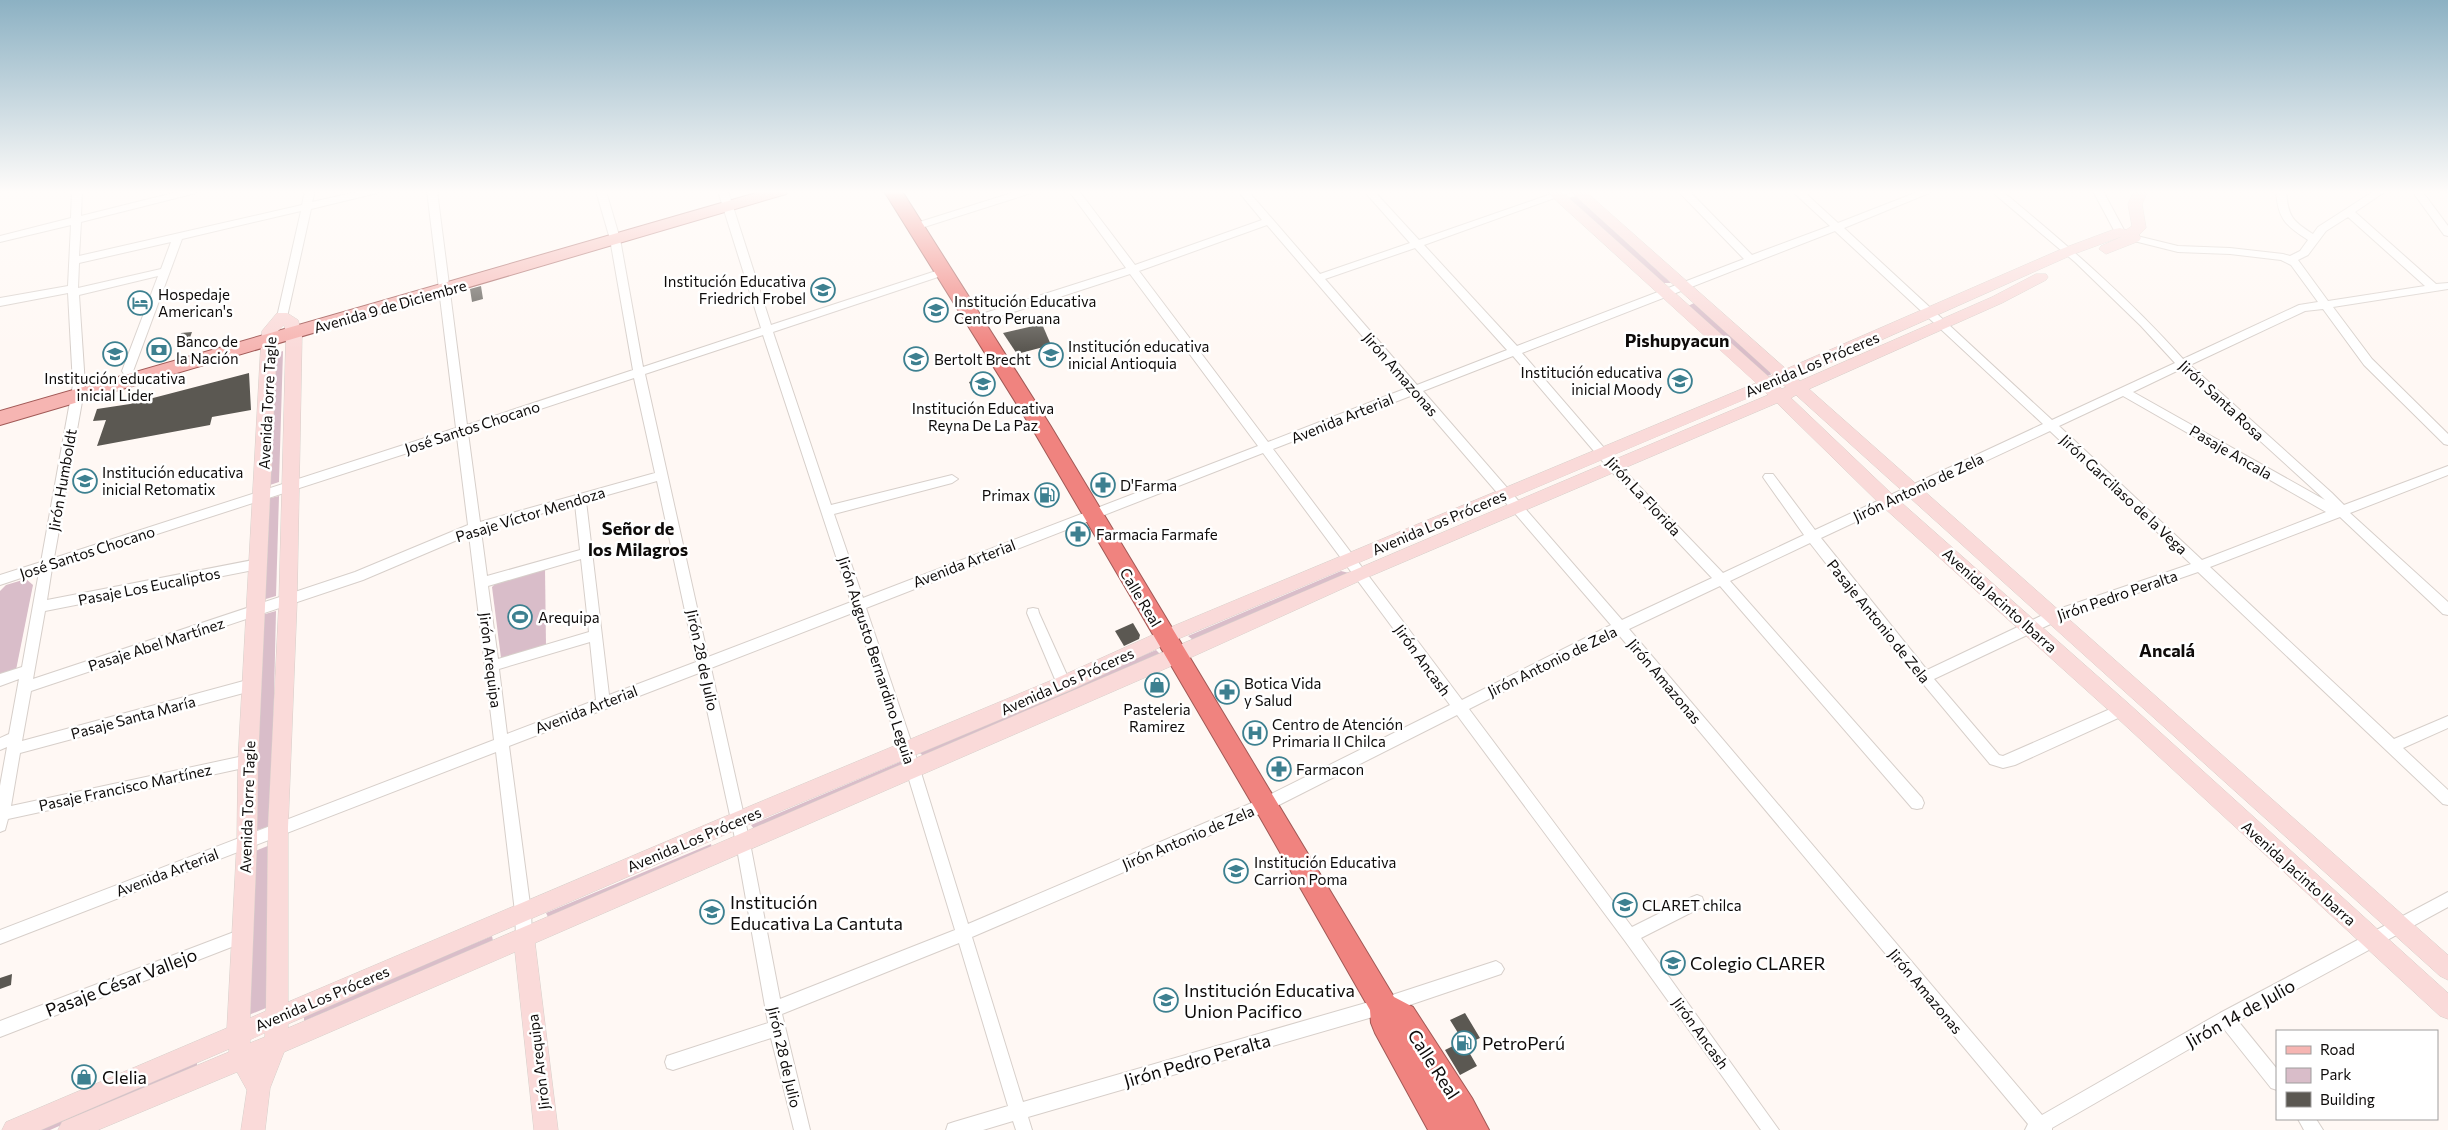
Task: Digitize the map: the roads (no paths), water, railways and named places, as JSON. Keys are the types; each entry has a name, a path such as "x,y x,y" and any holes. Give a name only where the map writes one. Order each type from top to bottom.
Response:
{"highway":[{"name":"Calle Real","path":"925,244 1042,430 1266,804 1383,1007 1385,1023 1444,1130"},
{"name":"Calle Real","path":"1383,1007 1403,1017 1462,1108 1474,1130"}],"main road":[{"name":"Avenida 9 de Diciembre","path":"0,418 128,372 443,285 583,244"},
{"name":"Avenida 9 de Diciembre","path":"0,408 78,390 282,330"}],"street":[{"name":"Jirón Humboldt","path":"1,819 78,390 73,291 75,244"},
{"path":"74,261 149,244"},
{"path":"128,372 175,244"},
{"path":"282,330 299,244"},
{"name":"Jirón Arequipa","path":"438,244 523,912 524,936 546,1130"},
{"name":"Jirón 28 de Julio","path":"615,244 639,372 743,843 777,1028 802,1130"},
{"name":"Jirón Augusto Bernardino Leguia","path":"740,244 767,330 907,750 1024,1130"},
{"name":"Jirón Ancash","path":"1114,244 1630,936 1771,1130"},
{"path":"973,321 1206,244"},
{"name":"Jirón Amazonas","path":"1288,244 1620,627 2039,1129"},
{"path":"1318,278 1417,244"},
{"name":"Jirón La Florida","path":"1417,244 1514,350 1608,460 1722,580 1917,803"},
{"name":"Avenida Jacinto Ibarra","path":"1614,244 1665,292 1910,490 2448,969"},
{"name":"Avenida Jacinto Ibarra","path":"1635,244 1681,286 1782,386 1888,501 2032,628 2448,1008"},
{"path":"1735,244 1751,260"},
{"name":"Avenida Arterial","path":"0,937 604,702 1267,448 1514,350 1794,244"},
{"name":"Jirón Garcilaso de la Vega","path":"1854,244 1944,324 2448,799"},
{"name":"Jirón Santa Rosa","path":"2060,244 2145,323 2182,364 2448,610"},
{"name":"Avenida Los Próceres","path":"1782,386 1932,313 2104,244"},
{"path":"2161,244 2178,249 2298,257"},
{"path":"2298,257 2310,244"},
{"path":"2384,244 2432,288"},
{"name":"Avenida Los Próceres","path":"70,1130 276,1044 913,770 1171,647 1355,567 1782,386 1944,324 2074,255"},
{"path":"2298,257 2328,306 2368,362 2448,441"},
{"path":"0,302 73,291 165,272"},
{"name":"José Santos Chocano","path":"0,580 291,487 943,272"},
{"name":"Jirón Antonio de Zela","path":"774,1009 964,934 1266,804 1620,627 2051,424 2303,308 2328,306 2448,286"},
{"name":"Avenida Torre Tagle","path":"253,1130 259,1088 276,1044 277,1017 278,828 291,487 282,330"},
{"name":"Avenida Torre Tagle","path":"259,1088 241,1058 238,1033 247,840 251,685 262,496 282,330"},
{"name":"Pasaje Ancala","path":"2123,391 2340,512"},
{"name":"Jirón Pedro Peralta","path":"1924,677 2052,617 2200,566 2448,470"},
{"name":"Pasaje Víctor Mendoza","path":"288,601 359,576 474,528 662,475"},
{"name":"Pasaje Antonio de Zela","path":"1769,476 1811,537 1924,677 1995,760 2010,761 2122,710"},
{"path":"827,511 952,479"},
{"path":"580,498 604,702"},
{"path":"481,583 586,554"},
{"name":"Pasaje Los Eucaliptos","path":"39,607 258,564"},
{"name":"Pasaje Abel Martínez","path":"25,687 288,601"},
{"path":"1033,613 1064,684"},
{"path":"491,666 596,635"},
{"name":"Avenida Los Próceres","path":"14,1130 738,820 1064,684 1171,647"},
{"path":"0,680 28,671"},
{"name":"Pasaje Santa María","path":"0,744 15,744 251,685"},
{"path":"2392,746 2448,722"},
{"name":"Pasaje Francisco Martínez","path":"1,819 248,761"},
{"name":"Jirón 14 de Julio","path":"2039,1129 2226,1020 2448,899"},
{"path":"1630,936 1697,902"},
{"name":"Pasaje César Vallejo","path":"0,1029 242,936"},
{"name":"Jirón Pedro Peralta","path":"954,1130 1383,1007 1496,969"},
{"path":"2226,1020 2276,1081"},
{"path":"673,1062 777,1028"},
{"path":"2307,1120 2315,1130"}],"place":[{"name":"Institución Educativa Friedrich Frobel","path":"823,290"},
{"name":"Hospedaje American's","path":"140,303"},
{"name":"Institución Educativa Centro Peruana","path":"936,310"},
{"name":"Banco de la Nación","path":"159,350"},
{"name":"Institución educativa inicial Lider","path":"115,354"},
{"name":"Institución educativa inicial Antioquia","path":"1051,355"},
{"name":"Bertolt Brecht","path":"916,359"},
{"name":"Institución educativa inicial Moody","path":"1680,381"},
{"name":"Institución Educativa Reyna De La Paz","path":"983,384"},
{"name":"Institución educativa inicial Retomatix","path":"85,481"},
{"name":"D'Farma","path":"1103,485"},
{"name":"Primax","path":"1047,495"},
{"name":"Farmacia Farmafe","path":"1078,534"},
{"name":"Arequipa","path":"520,617"},
{"name":"Pasteleria Ramirez","path":"1157,685"},
{"name":"Botica Vida y Salud","path":"1227,692"},
{"name":"Centro de Atención Primaria II Chilca","path":"1255,733"},
{"name":"Farmacon","path":"1279,769"},
{"name":"Institución Educativa Carrion Poma","path":"1236,871"},
{"name":"CLARET chilca","path":"1625,905"},
{"name":"Institución Educativa La Cantuta","path":"712,912"},
{"name":"Colegio CLARER","path":"1673,963"},
{"name":"Institución Educativa Union Pacifico","path":"1166,1000"},
{"name":"PetroPerú","path":"1464,1043"},
{"name":"Clelia","path":"84,1077"}],"district":[{"name":"Pishupyacun","path":"1677,340"},
{"name":"Señor de los Milagros","path":"638,538"},
{"name":"Ancalá","path":"2167,650"}]}
